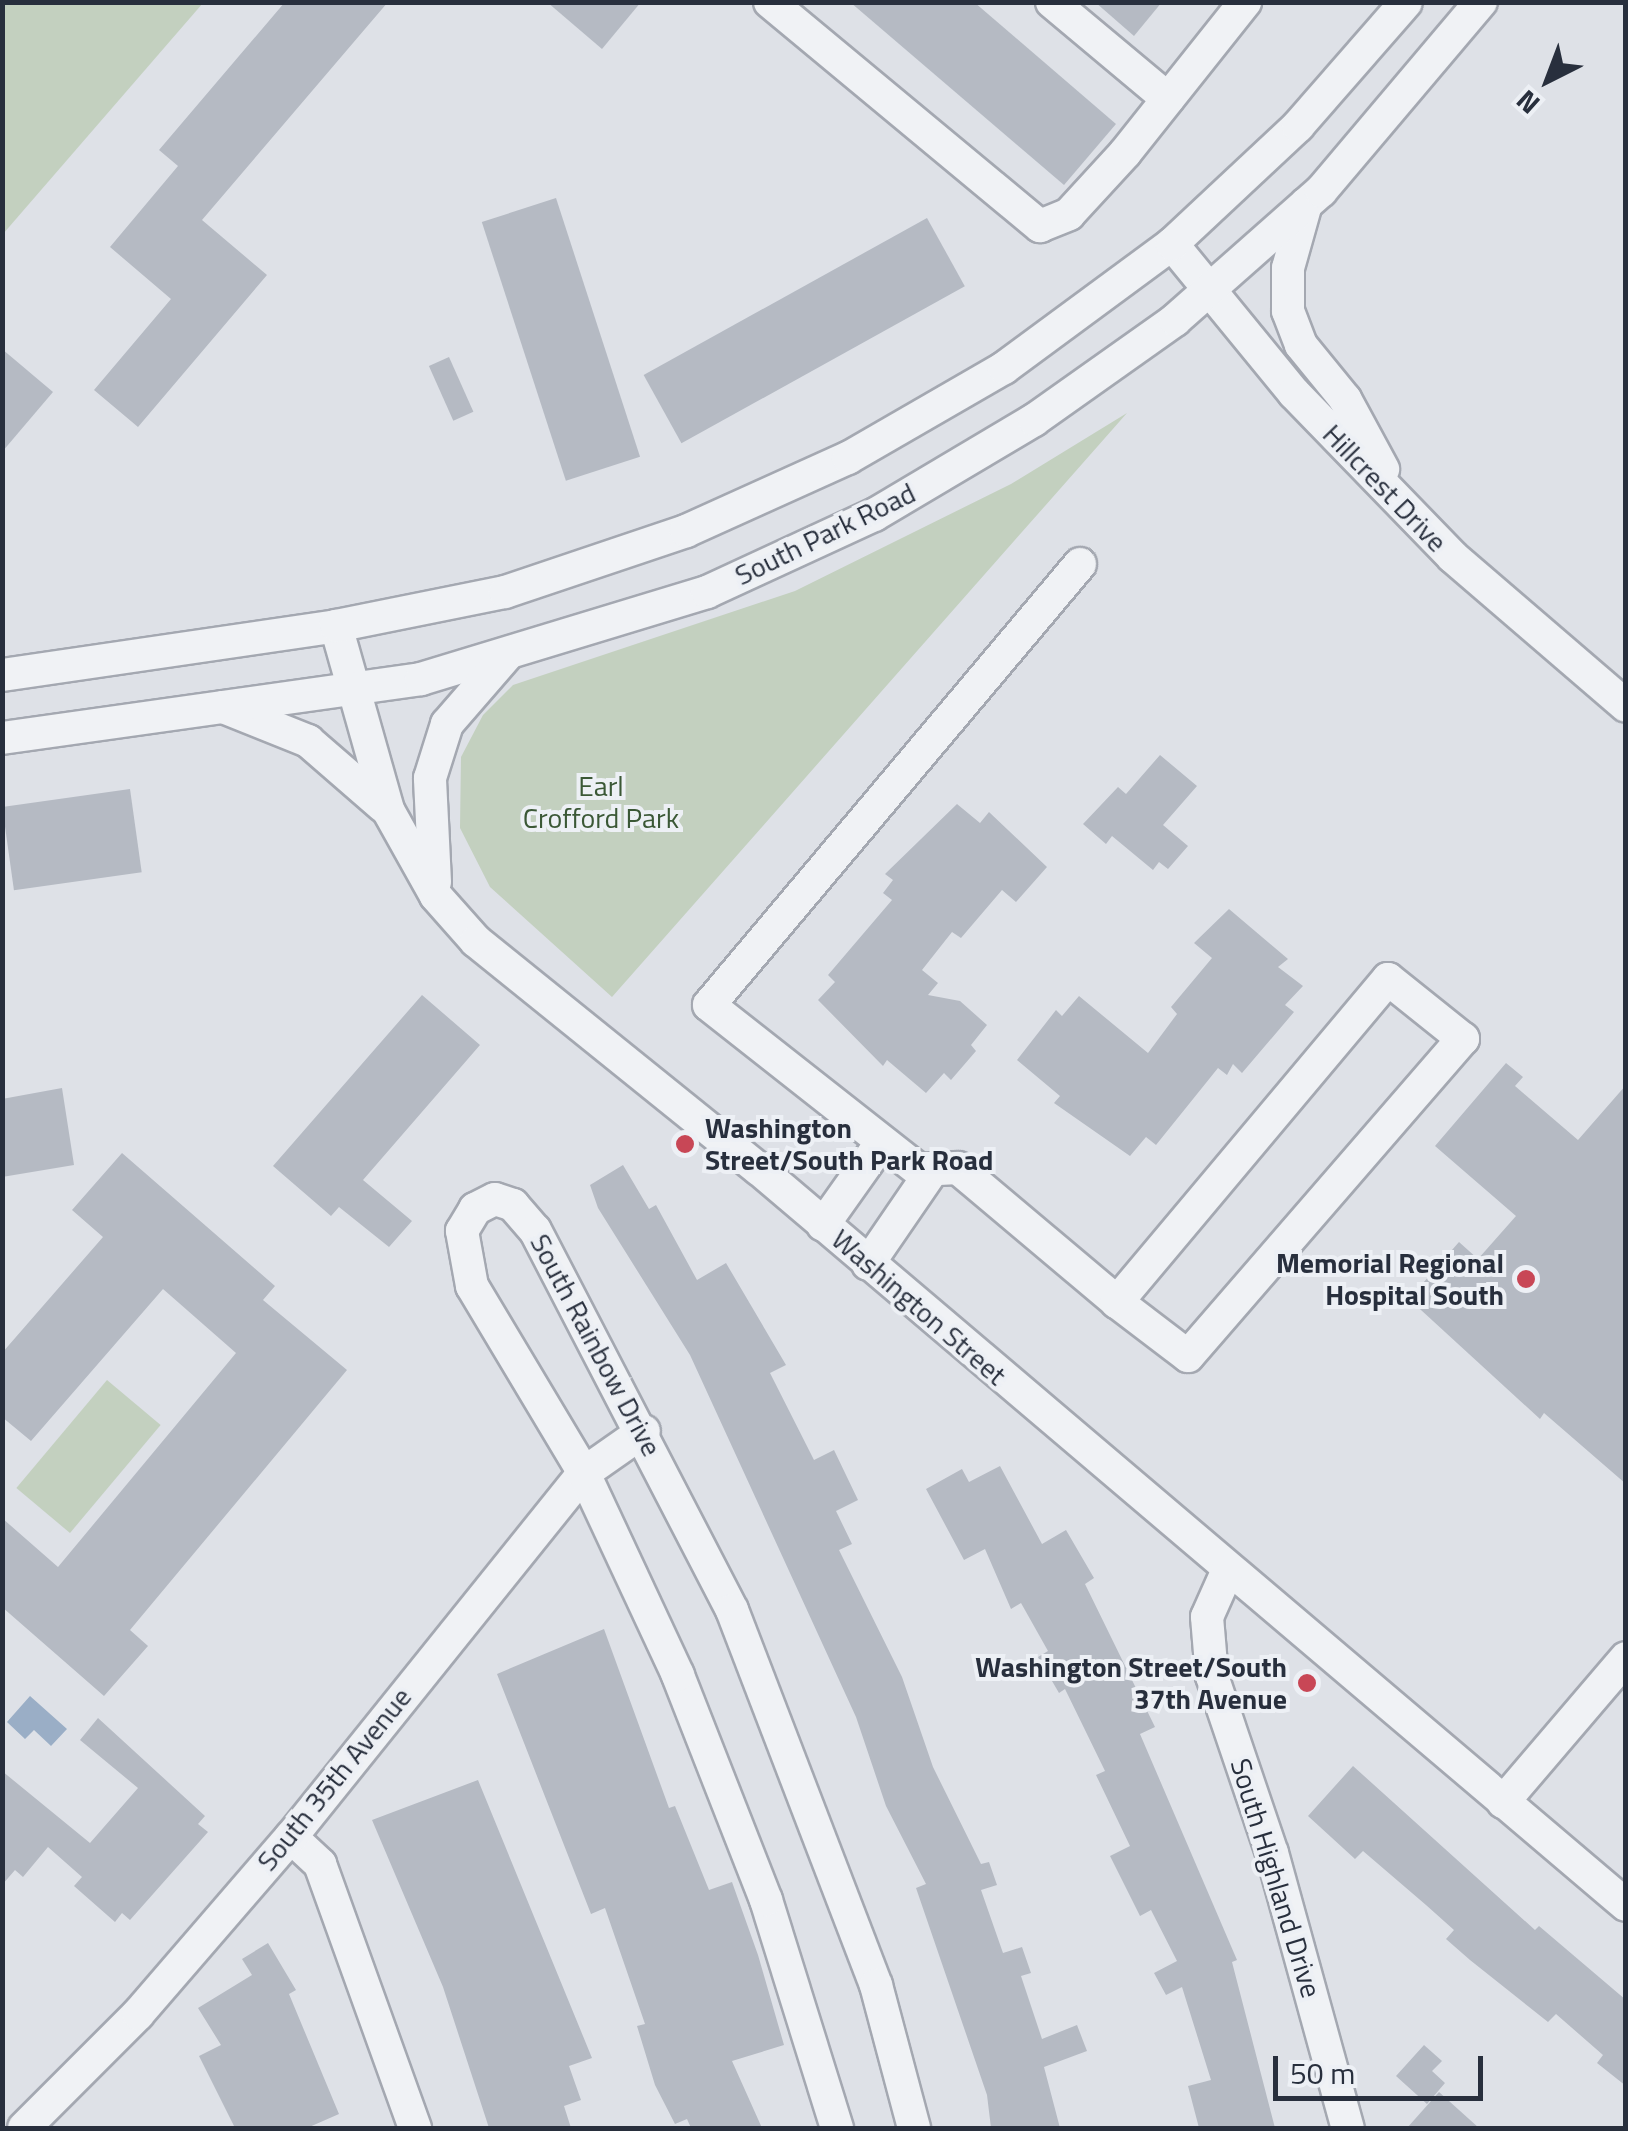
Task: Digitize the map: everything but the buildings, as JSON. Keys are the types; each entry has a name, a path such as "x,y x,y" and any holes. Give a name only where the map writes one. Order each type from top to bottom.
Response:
{"street":[{"path":"770,2 1040,226 1069,214 1245,2"},
{"path":"1052,2 1168,99"},
{"name":"South Park Road","path":"2,675 336,626 505,592 686,531 848,458 1004,368 1172,244 1298,126 1406,2"},
{"name":"South Park Road","path":"2,738 421,679 707,592 874,515 1034,420 1208,290 1306,204 1456,39 1481,2"},
{"path":"1306,204 1288,268 1288,311 1302,345 1345,399 1405,508"},
{"name":"Hillcrest Drive","path":"1172,244 1294,393 1405,508 1626,706"},
{"path":"1080,564 708,1005 881,1144 920,1170 958,1168 1117,1302 1188,1356 1463,1040 1388,979 1117,1302"},
{"name":"Washington Street","path":"336,626 388,810 436,896 510,972 824,1224 1227,1572 1626,1905"},
{"path":"436,896 430,778 447,724 507,655"},
{"path":"218,706 308,742 388,810"},
{"path":"824,1224 881,1144"},
{"path":"868,1264 934,1169"},
{"name":"South Rainbow Drive","path":"836,2128 766,1900 678,1674 584,1473 472,1286 462,1231 475,1209 495,1199 513,1205 535,1230 644,1430 738,1628 876,1985 914,2128"},
{"name":"South 35th Avenue","path":"24,2128 138,2014 291,1837 584,1473 644,1430"},
{"name":"South Highland Drive","path":"1227,1572 1208,1617 1212,1676 1272,1854 1348,2128"},
{"path":"1503,1802 1626,1658"},
{"path":"291,1837 320,1864 414,2128"}],"green space":[{"path":"2,3 203,3 3,234"},
{"name":"Earl Crofford Park","path":"1127,413 612,997 490,887 460,828 461,757 483,715 513,685 795,591 1011,484"},
{"path":"107,1380 161,1425 70,1533 16,1488"}],"water":[{"path":"30,1696 67,1729 51,1746 34,1730 25,1739 7,1722"}],"place":[{"name":"Washington Street/South Park Road","path":"685,1144"},
{"name":"Memorial Regional Hospital South","path":"1526,1279"},
{"name":"Washington Street/South 37th Avenue","path":"1307,1683"}]}
